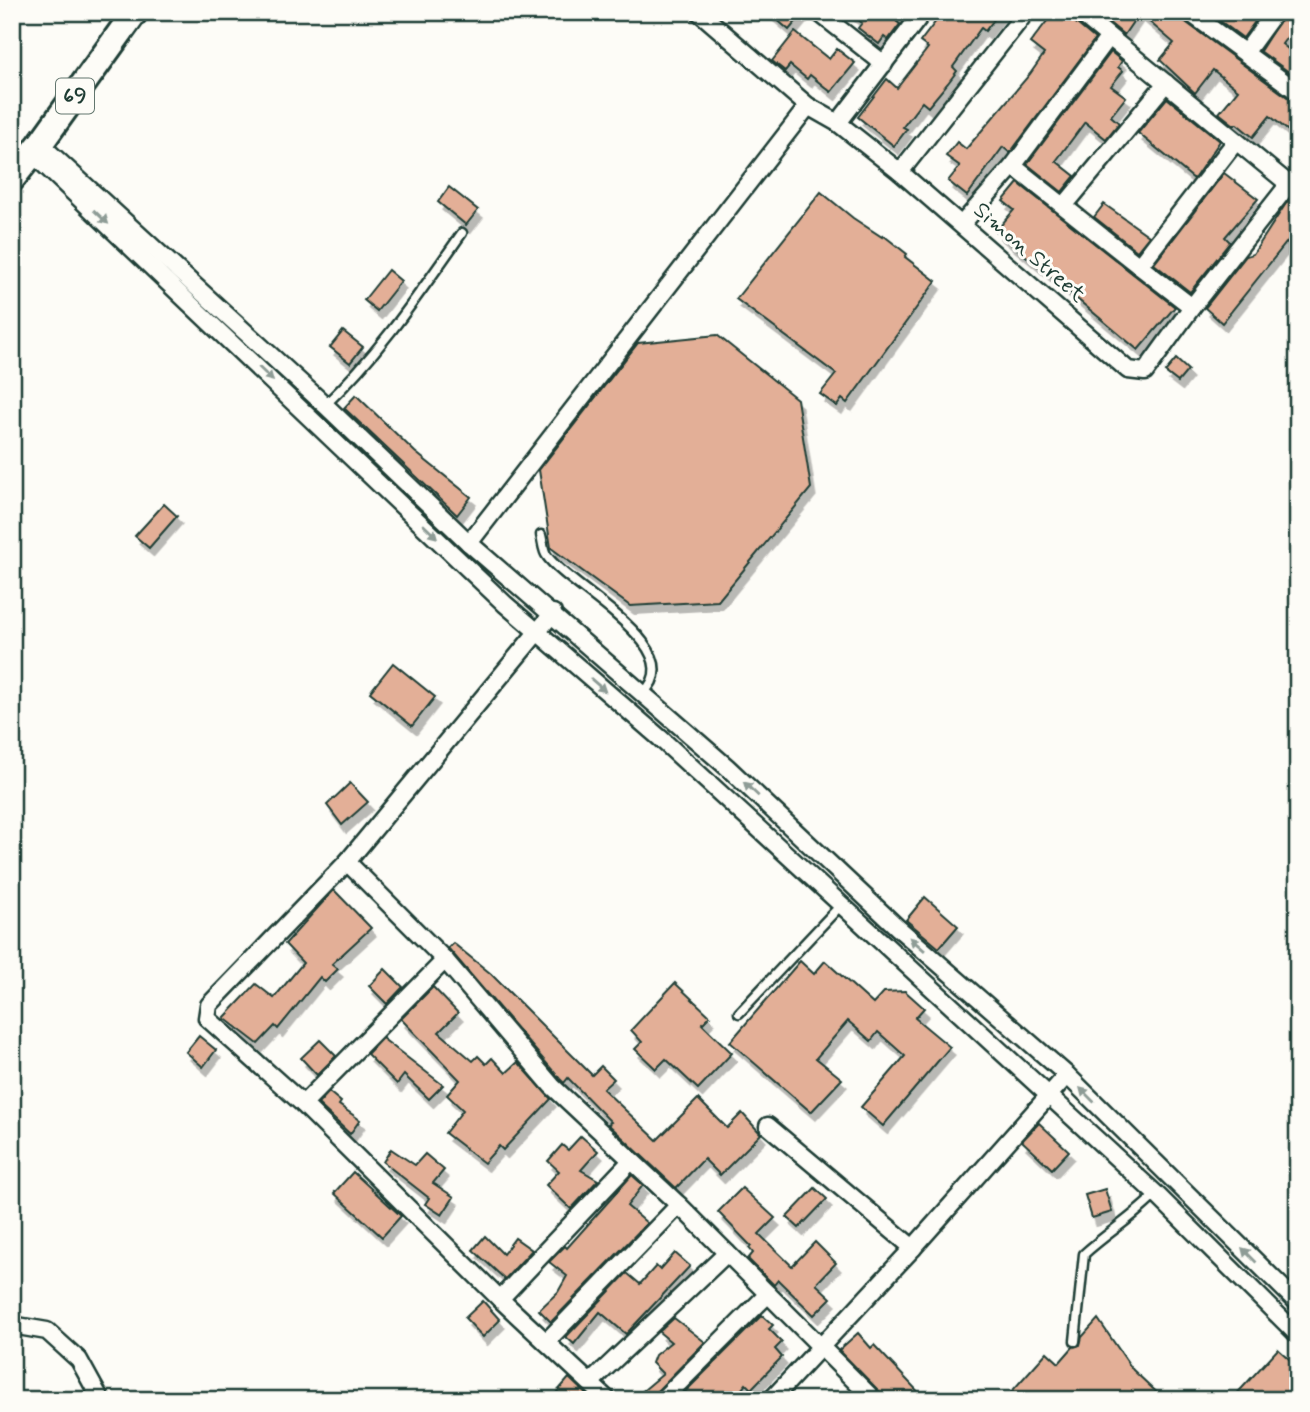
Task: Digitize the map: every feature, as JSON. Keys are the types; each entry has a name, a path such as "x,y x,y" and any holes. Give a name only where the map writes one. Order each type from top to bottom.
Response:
{"main road":[{"name":"69","path":"12,178 37,149 135,12"}],"street":[{"name":"Simon Street","path":"699,12 808,106 838,122 900,172 1135,373 1145,372 1192,307 1286,189 1285,181 1236,141"},
{"path":"838,122 922,12"},
{"path":"900,172 1026,12"},
{"path":"1079,12 1236,141 1139,266"},
{"path":"1245,53 1275,12"},
{"path":"1193,14 1296,87"},
{"path":"829,16 884,64"},
{"path":"962,224 1013,166 1109,37"},
{"path":"1064,206 1166,83"},
{"path":"469,543 808,106"},
{"path":"37,149 325,405 469,543 727,766 897,927 1067,1075 1298,1303"},
{"path":"37,149 295,402 539,635 660,738 1048,1095 1156,1195 1298,1335"},
{"path":"1013,166 1192,307"},
{"path":"295,402 303,387"},
{"path":"554,614 346,862 209,1005 208,1018 303,1104 500,1299 608,1400"},
{"path":"346,862 444,960 552,1086 679,1205 874,1400"},
{"path":"303,1104 444,960"},
{"path":"771,1400 913,1248 1067,1075"},
{"path":"768,1126 913,1248"},
{"path":"500,1299 631,1161"},
{"path":"546,1342 679,1205"},
{"path":"1200,1238 1215,1221"},
{"path":"591,1382 727,1253"},
{"path":"662,1400 768,1294"},
{"path":"12,1325 47,1331 79,1360 101,1400"}],"lane":[{"path":"325,405 361,370 393,332 462,233"},
{"path":"541,535 546,556 634,632 654,654 655,672 651,685 643,692"},
{"path":"739,1013 841,905"},
{"path":"1075,1341 1084,1254 1109,1231 1138,1213 1156,1195"}],"building":[{"path":"768,12 804,12 789,30"},
{"path":"849,12 904,12 897,22 900,24 888,40 884,37 879,44 858,28 862,23"},
{"path":"943,12 1000,12 985,31 981,28 953,67 957,71 928,107 922,102 903,127 907,129 894,146 858,117 887,79 897,88 928,48 920,42"},
{"path":"1054,12 1069,12 1072,20 1095,39 1010,153 1003,147 967,196 948,181 960,166 946,156 957,142 966,149 1030,74 1044,54 1030,43"},
{"path":"1096,12 1179,12 1183,20 1298,105 1298,139 1270,116 1253,137 1219,113 1238,90 1213,70 1195,93 1160,60 1174,43 1139,13 1124,35"},
{"path":"1208,12 1262,12 1243,38"},
{"path":"1285,12 1297,12 1289,25 1294,28 1282,44 1298,57 1298,69 1293,75 1260,51"},
{"path":"795,32 829,59 837,49 855,63 831,92 810,75 807,79 790,65 785,71 772,61"},
{"path":"1111,52 1122,61 1118,67 1123,71 1111,86 1126,97 1111,116 1119,123 1106,139 1085,122 1056,161 1075,176 1062,192 1027,164"},
{"path":"1167,98 1220,141 1194,179 1138,133"},
{"path":"1224,173 1258,199 1225,237 1230,242 1190,292 1154,264"},
{"path":"1018,183 1175,307 1138,350 996,231 1014,210 1003,201"},
{"path":"1298,185 1298,228 1222,323 1205,308 1246,256 1253,254"},
{"path":"449,187 478,210 466,225 438,202"},
{"path":"821,192 853,218 882,237 883,235 907,254 905,257 936,281 847,403 842,399 837,406 820,394 836,374 736,299"},
{"path":"1104,204 1149,236 1137,251 1094,217"},
{"path":"388,270 401,281 377,311 364,300"},
{"path":"343,331 363,347 350,363 330,347"},
{"path":"717,335 797,399 811,488 718,601 630,606 551,548 539,470 638,343"},
{"path":"1176,359 1188,370 1178,382 1165,372"},
{"path":"356,395 415,452 471,497 457,515 344,408"},
{"path":"164,504 177,516 149,548 135,536"},
{"path":"393,663 435,697 412,726 370,692"},
{"path":"350,783 368,802 342,825 327,805"},
{"path":"334,890 371,928 332,964 338,969 325,982 320,977 278,1029 275,1026 258,1044 224,1018 256,984 274,998 303,963 285,944"},
{"path":"925,897 958,926 939,948 906,920"},
{"path":"453,943 490,973 592,1075 601,1066 614,1079 603,1089 657,1140 698,1099 727,1128 742,1113 761,1134 720,1175 704,1159 676,1188 608,1124 611,1122 568,1078 564,1083 560,1079 448,948"},
{"path":"800,961 814,974 825,961 873,1004 884,992 905,991 924,1008 915,1018 950,1047 883,1126 861,1107 905,1056 878,1032 871,1041 848,1021 816,1058 842,1079 811,1112 730,1042"},
{"path":"385,969 403,987 387,1004 369,986"},
{"path":"675,983 710,1016 702,1024 732,1053 698,1089 666,1059 656,1069 635,1049 642,1042 631,1030"},
{"path":"433,987 458,1013 439,1032 473,1061 478,1056 486,1064 492,1058 506,1073 518,1062 551,1099 503,1150 499,1146 484,1163 445,1133 463,1110 447,1095 460,1080 401,1019"},
{"path":"199,1036 216,1050 203,1067 186,1052"},
{"path":"382,1038 443,1085 429,1099 404,1075 397,1084 367,1054"},
{"path":"320,1040 336,1056 317,1075 301,1058"},
{"path":"329,1092 341,1102 339,1105 360,1120 350,1134 318,1104"},
{"path":"1039,1123 1069,1151 1052,1169 1022,1141"},
{"path":"581,1136 598,1151 581,1170 598,1180 571,1209 546,1185 559,1171 548,1161 562,1145 568,1150"},
{"path":"391,1149 415,1165 425,1154 444,1170 433,1183 454,1197 442,1215 425,1204 429,1198 383,1162"},
{"path":"353,1172 401,1216 382,1237 334,1193"},
{"path":"632,1175 643,1185 627,1206 647,1223 551,1322 539,1310 558,1292 567,1276 549,1262 565,1246 567,1248"},
{"path":"742,1188 775,1218 759,1234 792,1266 815,1242 836,1263 816,1284 831,1298 814,1315 778,1280 774,1285 748,1259 753,1253 749,1248 751,1246 718,1212"},
{"path":"815,1188 827,1199 799,1228 787,1217"},
{"path":"1105,1189 1112,1212 1092,1218 1085,1195"},
{"path":"485,1236 503,1254 515,1238 532,1250 505,1279 473,1250"},
{"path":"675,1253 690,1266 626,1334 600,1312 574,1344 566,1337 627,1273 640,1284 656,1266 660,1270"},
{"path":"483,1301 500,1320 483,1337 465,1318"},
{"path":"762,1315 773,1325 769,1329 782,1342 775,1349 782,1357 751,1389 746,1384 733,1400 677,1400"},
{"path":"674,1318 705,1342 655,1393 652,1400 632,1400 663,1374 652,1363 655,1355 671,1342 659,1332"},
{"path":"1098,1319 1133,1370 1165,1400 1004,1400 1047,1352 1059,1363 1073,1347 1080,1345 1082,1337"},
{"path":"858,1333 871,1348 874,1345 926,1400 884,1400 881,1393 839,1350"},
{"path":"1278,1349 1298,1367 1298,1400 1231,1400"},
{"path":"569,1378 592,1400 550,1400"}]}
